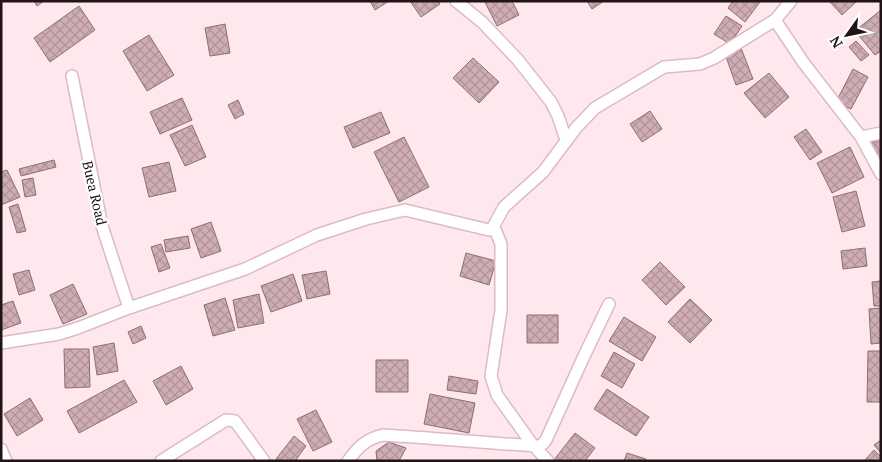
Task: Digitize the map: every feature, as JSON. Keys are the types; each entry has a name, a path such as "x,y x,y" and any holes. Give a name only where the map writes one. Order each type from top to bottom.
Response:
{"street":[{"path":"456,1 482,22 518,60 551,102 566,140"},
{"path":"1,343 59,334 245,269 317,234 366,219 405,210 489,230 494,227 504,207 543,172 566,140 595,108 664,68 700,64 714,58 775,20 791,1"},
{"path":"775,20 802,62 860,137 881,174"},
{"name":"Buea Road","path":"72,76 102,226 129,308"},
{"path":"860,137 881,133"},
{"path":"494,227 502,244 500,310 491,376 497,395 532,444 548,461"},
{"path":"348,461 365,441 383,435 510,445 532,444 538,446 546,440 609,304"},
{"path":"161,461 226,420 230,420 235,421 264,461"},
{"path":"1,449 6,461"}],"building":[{"path":"34,1 44,1 37,6"},
{"path":"370,1 389,1 375,10"},
{"path":"410,1 438,1 440,4 421,17"},
{"path":"486,1 512,1 519,15 497,26"},
{"path":"587,1 604,1 592,9"},
{"path":"733,1 760,2 745,22 728,8"},
{"path":"829,1 857,1 842,15"},
{"path":"79,6 95,30 50,62 34,38"},
{"path":"881,10 881,51 875,55 855,31"},
{"path":"726,16 742,26 730,44 714,34"},
{"path":"225,24 230,53 210,56 205,28"},
{"path":"149,35 174,75 147,91 123,51"},
{"path":"856,41 869,55 861,61 849,47"},
{"path":"741,48 753,79 736,85 725,54"},
{"path":"473,58 499,82 479,103 453,78"},
{"path":"853,69 868,77 851,109 836,102"},
{"path":"769,73 789,97 765,118 744,93"},
{"path":"182,98 192,120 160,134 150,112"},
{"path":"238,100 244,114 235,119 228,105"},
{"path":"650,111 662,129 642,142 630,124"},
{"path":"381,112 390,133 353,148 344,127"},
{"path":"192,125 206,157 185,166 170,135"},
{"path":"806,129 822,152 810,160 794,137"},
{"path":"404,137 429,187 399,202 374,152"},
{"path":"881,139 881,165 871,143"},
{"path":"850,147 864,177 832,193 817,163"},
{"path":"54,160 56,167 21,176 19,169"},
{"path":"169,162 176,191 149,197 142,168"},
{"path":"7,170 20,197 1,205 1,172"},
{"path":"33,178 36,195 25,197 22,180"},
{"path":"856,191 865,226 842,232 833,197"},
{"path":"18,204 26,231 17,233 9,207"},
{"path":"211,222 221,251 201,258 191,229"},
{"path":"188,236 190,248 166,252 164,240"},
{"path":"161,244 170,268 159,272 151,247"},
{"path":"865,248 867,266 843,269 841,251"},
{"path":"466,253 496,261 489,285 460,276"},
{"path":"660,262 685,287 666,305 642,280"},
{"path":"29,270 35,290 19,295 13,274"},
{"path":"326,271 330,294 307,299 302,275"},
{"path":"293,274 302,301 271,312 261,286"},
{"path":"881,281 881,306 874,306 872,282"},
{"path":"73,284 87,314 63,324 50,295"},
{"path":"259,294 264,323 238,328 233,300"},
{"path":"225,298 235,330 213,336 204,305"},
{"path":"690,299 712,320 690,343 668,322"},
{"path":"13,301 21,323 1,330 1,305"},
{"path":"881,308 881,343 871,344 869,309"},
{"path":"527,315 558,315 558,343 527,343"},
{"path":"624,317 656,337 642,361 609,341"},
{"path":"141,326 146,338 133,344 128,332"},
{"path":"114,343 118,371 97,375 93,347"},
{"path":"64,349 89,349 90,387 65,388"},
{"path":"868,351 881,351 881,402 867,402"},
{"path":"614,352 635,364 622,388 601,376"},
{"path":"376,360 408,360 408,392 376,392"},
{"path":"181,366 193,389 166,405 153,381"},
{"path":"449,376 478,381 476,394 447,390"},
{"path":"124,380 137,402 79,433 67,411"},
{"path":"607,389 649,417 636,436 594,409"},
{"path":"430,394 475,403 469,433 424,424"},
{"path":"30,398 43,420 17,436 4,414"},
{"path":"316,410 332,442 313,451 297,419"},
{"path":"575,433 595,448 585,461 555,461 554,460"},
{"path":"294,436 306,446 295,461 278,461 276,459"},
{"path":"881,440 881,453 874,445"},
{"path":"389,442 406,448 399,461 377,461 376,451"},
{"path":"874,450 881,457 881,461 864,461"},
{"path":"627,453 646,459 645,461 624,461"}]}
